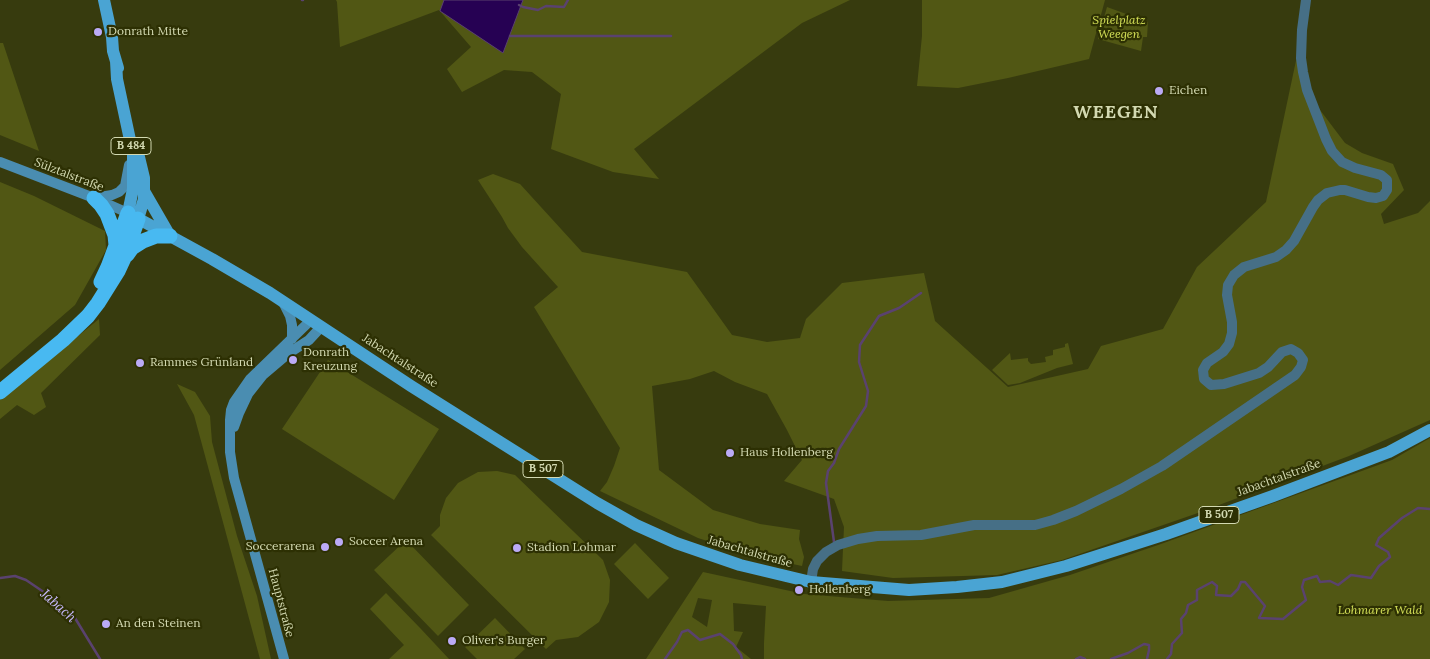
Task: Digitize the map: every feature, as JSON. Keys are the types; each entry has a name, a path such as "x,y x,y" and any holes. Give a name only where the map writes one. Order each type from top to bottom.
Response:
{"highway":[{"path":"94,198 102,205 109,219 120,252"},
{"path":"0,392 76,329 98,303 108,288 133,216"},
{"path":"0,382 58,334 81,311 100,283 108,266 120,252 132,248 143,240 156,236 170,236"}],"main road":[{"name":"B 484","path":"104,0 113,51 141,164 144,199 133,216"},
{"name":"B 484","path":"116,61 117,79 133,154 133,216"},
{"path":"94,198 119,192 125,186 129,167 117,79"},
{"name":"Sülztalstraße","path":"0,162 94,198 133,216"},
{"path":"144,191 170,236"},
{"name":"Jabachtalstraße","path":"133,216 212,259 283,302 581,493 636,525 697,551 740,566 811,582 909,590 1002,582 1075,563 1166,534 1390,452 1430,430"},
{"path":"283,302 290,316 292,339"},
{"path":"292,339 316,324"},
{"path":"230,436 248,394 263,374 309,340 316,324"},
{"name":"Hauptstraße","path":"284,659 234,478 230,452 230,436 231,410 238,395 250,379 292,339"}],"street":[{"path":"811,582 813,569 817,561 826,552 838,545 858,539 877,536 921,535 974,525 1035,525 1076,511 1162,466 1295,375 1302,367 1303,360 1298,353 1291,350 1282,352 1268,367 1259,373 1224,384 1211,385 1204,378 1203,370 1207,363 1223,352 1229,344 1232,322 1227,295 1228,286 1234,275 1244,267 1276,257 1286,250 1294,241 1313,207 1326,193 1345,190 1376,198 1383,196 1387,190 1387,180 1381,175 1355,168 1342,162 1332,151 1326,139 1307,90 1302,58 1302,30 1306,0"}],"green space":[{"path":"336,0 444,0 440,11 503,53 523,0 850,0 802,23 634,149 659,179 613,172 551,149 561,94 532,72 504,70 462,92 447,69 471,47 439,10 340,47"},
{"path":"922,0 1105,0 1089,59 958,88 917,86 922,36"},
{"name":"Spielplatz Weegen","path":"1107,7 1148,22 1147,37 1143,37 1141,51 1098,39"},
{"path":"0,43 3,43 39,151 0,135"},
{"path":"1297,56 1317,106 1345,143 1362,153 1393,164 1404,190 1381,214 1384,224 1418,213 1430,201 1430,420 1349,456 1195,514 1062,560 997,575 893,578 842,571 844,527 834,499 784,481 802,460 767,394 735,382 714,371 690,379 652,386 659,470 713,510 760,524 800,530 799,539 804,557 802,566 751,555 698,538 600,491 607,482 620,448 534,307 558,287 522,247 478,180 493,174 520,184 582,252 687,272 732,335 767,342 800,338 806,319 842,283 924,273 935,321 1008,387 1088,369 1101,346 1163,329 1197,267 1266,202"},
{"path":"0,182 34,196 105,231 106,250 75,305 0,370"},
{"path":"99,319 100,335 41,393 46,407 34,415 17,405 0,419 0,399"},
{"path":"1068,343 1073,364 1057,368 1020,383 1008,385 992,370 1010,353 1011,360 1028,358 1031,364 1046,362 1045,357 1053,355 1053,350 1065,347 1065,344"},
{"path":"328,360 439,429 394,500 282,429"},
{"path":"177,384 195,392 210,416 212,442 237,536 257,596 271,659 260,659 194,415"},
{"name":"Lohmarer Wald","path":"1430,438 1430,659 764,659 766,606 733,603 734,631 743,632 736,647 751,659 646,659 703,572 804,594 888,601 989,598 1070,575 1161,544 1392,460","holes":["698,598 712,600 707,627 692,617"]},
{"name":"Stadion Lohmar","path":"497,471 515,475 603,560 610,580 609,602 599,622 578,637 556,640 546,649 431,535 440,526 440,515 446,498 458,483 478,472"},
{"path":"406,540 469,605 438,636 374,570"},
{"path":"635,543 669,578 648,599 614,564"},
{"path":"386,593 449,659 389,659 404,645 370,609"},
{"path":"495,618 525,649 514,659 477,659 465,647"}],"shaded area":[{"path":"444,0 523,0 503,53 440,11"}],"waterway":[{"path":"519,5 538,10 546,6 564,7 568,0"},
{"path":"510,36 671,36"},
{"path":"834,542 826,483 828,471 834,463 839,449 866,406 868,391 859,362 860,345 879,316 899,308 921,293"},
{"name":"Jabach","path":"1167,659 1171,654 1172,644 1182,633 1181,619 1186,613 1188,605 1197,600 1197,590 1212,582 1217,586 1216,595 1231,596 1238,589 1241,582 1245,582 1265,606 1259,618 1283,619 1306,600 1302,587 1304,580 1317,576 1320,582 1330,581 1338,585 1351,575 1371,578 1379,566 1390,557 1388,552 1376,545 1379,538 1402,518 1418,508 1430,509"},
{"name":"Jabach","path":"0,578 15,576 26,580 54,599 75,618 100,659"},
{"name":"Jabach","path":"665,659 682,632 688,630 700,640 720,634 733,644 742,659"},
{"name":"Jabach","path":"1111,659 1128,653 1144,644 1149,645 1147,659"},
{"name":"Jabach","path":"1076,659 1080,657 1085,659"}],"place":[{"name":"Donrath Mitte","path":"98,32"},
{"name":"Eichen","path":"1159,91"},
{"name":"Donrath Kreuzung","path":"293,360"},
{"name":"Rammes Grünland","path":"140,363"},
{"name":"Haus Hollenberg","path":"730,453"},
{"name":"Soccer Arena","path":"339,542"},
{"name":"Soccerarena","path":"325,547"},
{"name":"Stadion Lohmar","path":"517,548"},
{"name":"Hollenberg","path":"799,590"},
{"name":"An den Steinen","path":"106,624"},
{"name":"Oliver's Burger","path":"452,641"}],"district":[{"name":"WEEGEN","path":"1116,113"}]}
